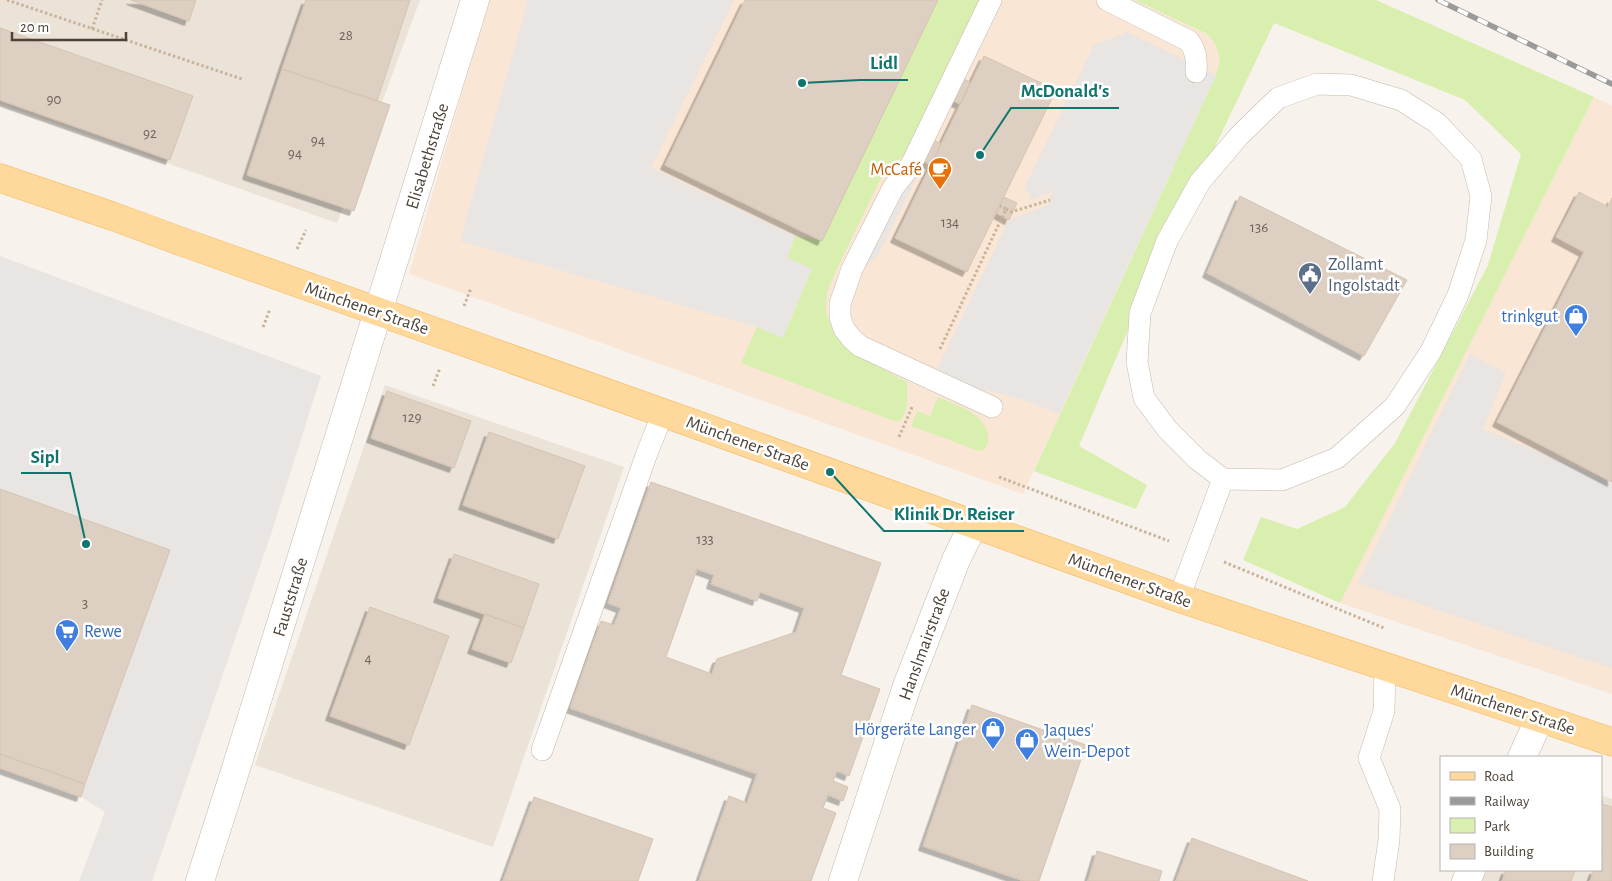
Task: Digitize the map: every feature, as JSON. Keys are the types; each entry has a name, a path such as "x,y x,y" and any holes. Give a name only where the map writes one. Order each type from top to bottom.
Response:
{"main road":[{"name":"Münchener Straße","path":"0,178 112,216 974,523 1179,598 1612,742"}],"street":[{"name":"Elisabethstraße","path":"380,313 475,0"},
{"name":"Fauststraße","path":"200,881 380,313"},
{"name":"Hanslmairstraße","path":"843,881 907,686 956,560 974,523"},
{"path":"1522,756 1540,718"}],"lane":[{"path":"992,0 911,166 893,188 852,269 840,304 840,317 844,329 860,346 992,406"},
{"path":"1106,0 1189,41 1194,49 1197,60 1196,72"},
{"path":"1316,84 1351,84 1401,100 1437,123 1470,159 1481,196 1476,240 1458,295 1432,351 1395,406 1337,458 1282,480 1223,478 1198,460 1168,429 1144,398 1137,362 1140,313 1167,242 1200,182 1239,136 1278,98 1316,84"},
{"path":"542,750 647,453 663,413"},
{"path":"1179,598 1223,478"},
{"path":"1383,881 1389,840 1390,809 1369,758 1384,711 1385,666"}],"path":[{"path":"7,0 242,79"},
{"path":"92,29 102,0"},
{"path":"1000,206 1011,212 1050,200"},
{"path":"939,349 1006,209"},
{"path":"899,437 914,404"},
{"path":"999,477 1197,551 1389,630"}],"shaded area":[{"path":"0,0 420,0 337,223 0,104"},
{"path":"489,0 1135,0 1207,34 1216,45 1220,60 1216,75 1023,494 409,274"},
{"path":"528,0 734,0 651,168 795,236 787,258 812,269 783,338 757,327 460,241"},
{"path":"1127,32 1216,75 1059,414 1021,399 967,386 937,369 1009,220 1046,206 1053,191 1031,200 1025,186 1094,45"},
{"path":"1594,97 1612,106 1612,694 1340,603"},
{"path":"916,179 879,253 862,270 902,189"},
{"path":"0,256 321,376 272,531 152,881 79,881 105,812 81,797 170,550 0,489"},
{"path":"1470,354 1506,373 1483,429 1612,482 1612,668 1358,583"},
{"path":"385,385 624,467 493,847 255,765"},
{"path":"1602,795 1612,799 1612,881 1477,881 1482,871 1602,871"}],"green space":[{"path":"938,0 980,0 906,153 882,176 827,292 826,312 833,332 844,346 907,382 905,412 900,421 894,421 741,363 757,327 783,337 812,269 787,258 795,236 822,240"},
{"path":"1135,0 1376,0 1594,97 1340,603 1243,560 1261,517 1297,529 1345,507 1395,443 1488,265 1521,154 1465,100 1274,23 1131,323 1079,446 1147,485 1136,509 1034,471 1216,75 1220,60 1216,45 1207,34"},
{"path":"938,397 969,411 981,421 988,437 988,443 984,450 979,451 911,426 917,411 930,416"}],"building":[{"path":"131,0 196,0 189,21"},
{"path":"306,0 410,0 377,101 282,69"},
{"path":"745,0 938,0 822,241 665,165"},
{"path":"0,28 193,96 170,160 0,100"},
{"path":"984,56 1056,90 967,272 895,238"},
{"path":"282,69 390,105 354,211 247,175"},
{"path":"959,77 970,82 960,104 949,99"},
{"path":"929,138 941,144 931,165 919,159"},
{"name":"trinkgut","path":"1579,192 1608,207 1612,198 1612,482 1497,422 1584,252 1556,237"},
{"path":"1240,196 1407,280 1364,356 1207,273"},
{"path":"1004,197 1017,203 1009,220 996,213"},
{"path":"387,391 471,421 454,468 371,438"},
{"path":"489,432 585,466 558,539 463,505"},
{"path":"651,482 881,563 841,675 880,689 849,776 837,771 833,781 848,787 843,801 828,795 823,808 836,813 811,881 699,881 729,796 747,803 757,774 570,708 601,621 614,625 621,608 608,603","holes":["697,569 714,575 711,584 757,601 760,592 804,608 796,632 717,659 712,674 666,657"]},
{"name":"Rewe","path":"0,489 170,550 85,784 0,754"},
{"path":"454,554 539,584 524,628 438,598"},
{"path":"370,607 449,636 409,745 330,716"},
{"path":"485,614 524,628 511,663 472,649"},
{"path":"972,705 1086,745 1039,881 1024,881 923,846"},
{"path":"0,754 85,784 81,797 0,768"},
{"path":"534,797 653,839 638,881 503,881"},
{"path":"1602,804 1612,807 1612,881 1590,881 1594,871 1602,871"},
{"path":"1192,838 1308,881 1176,881"},
{"path":"1097,851 1162,871 1159,881 1088,881"},
{"path":"1506,871 1575,871 1571,881 1502,881"}],"railway":[{"path":"1438,0 1612,84"}],"place":[{"name":"Lidl","path":"802,83"},
{"name":"McDonald's","path":"980,155"},
{"name":"McCafé","path":"940,190"},
{"name":"Zollamt Ingolstadt","path":"1310,295"},
{"name":"trinkgut","path":"1576,337"},
{"name":"Klinik Dr. Reiser","path":"830,472"},
{"name":"Sipl","path":"86,544"},
{"name":"Rewe","path":"67,652"},
{"name":"Hörgeräte Langer","path":"993,750"},
{"name":"Jaques' Wein-Depot","path":"1027,761"}]}
